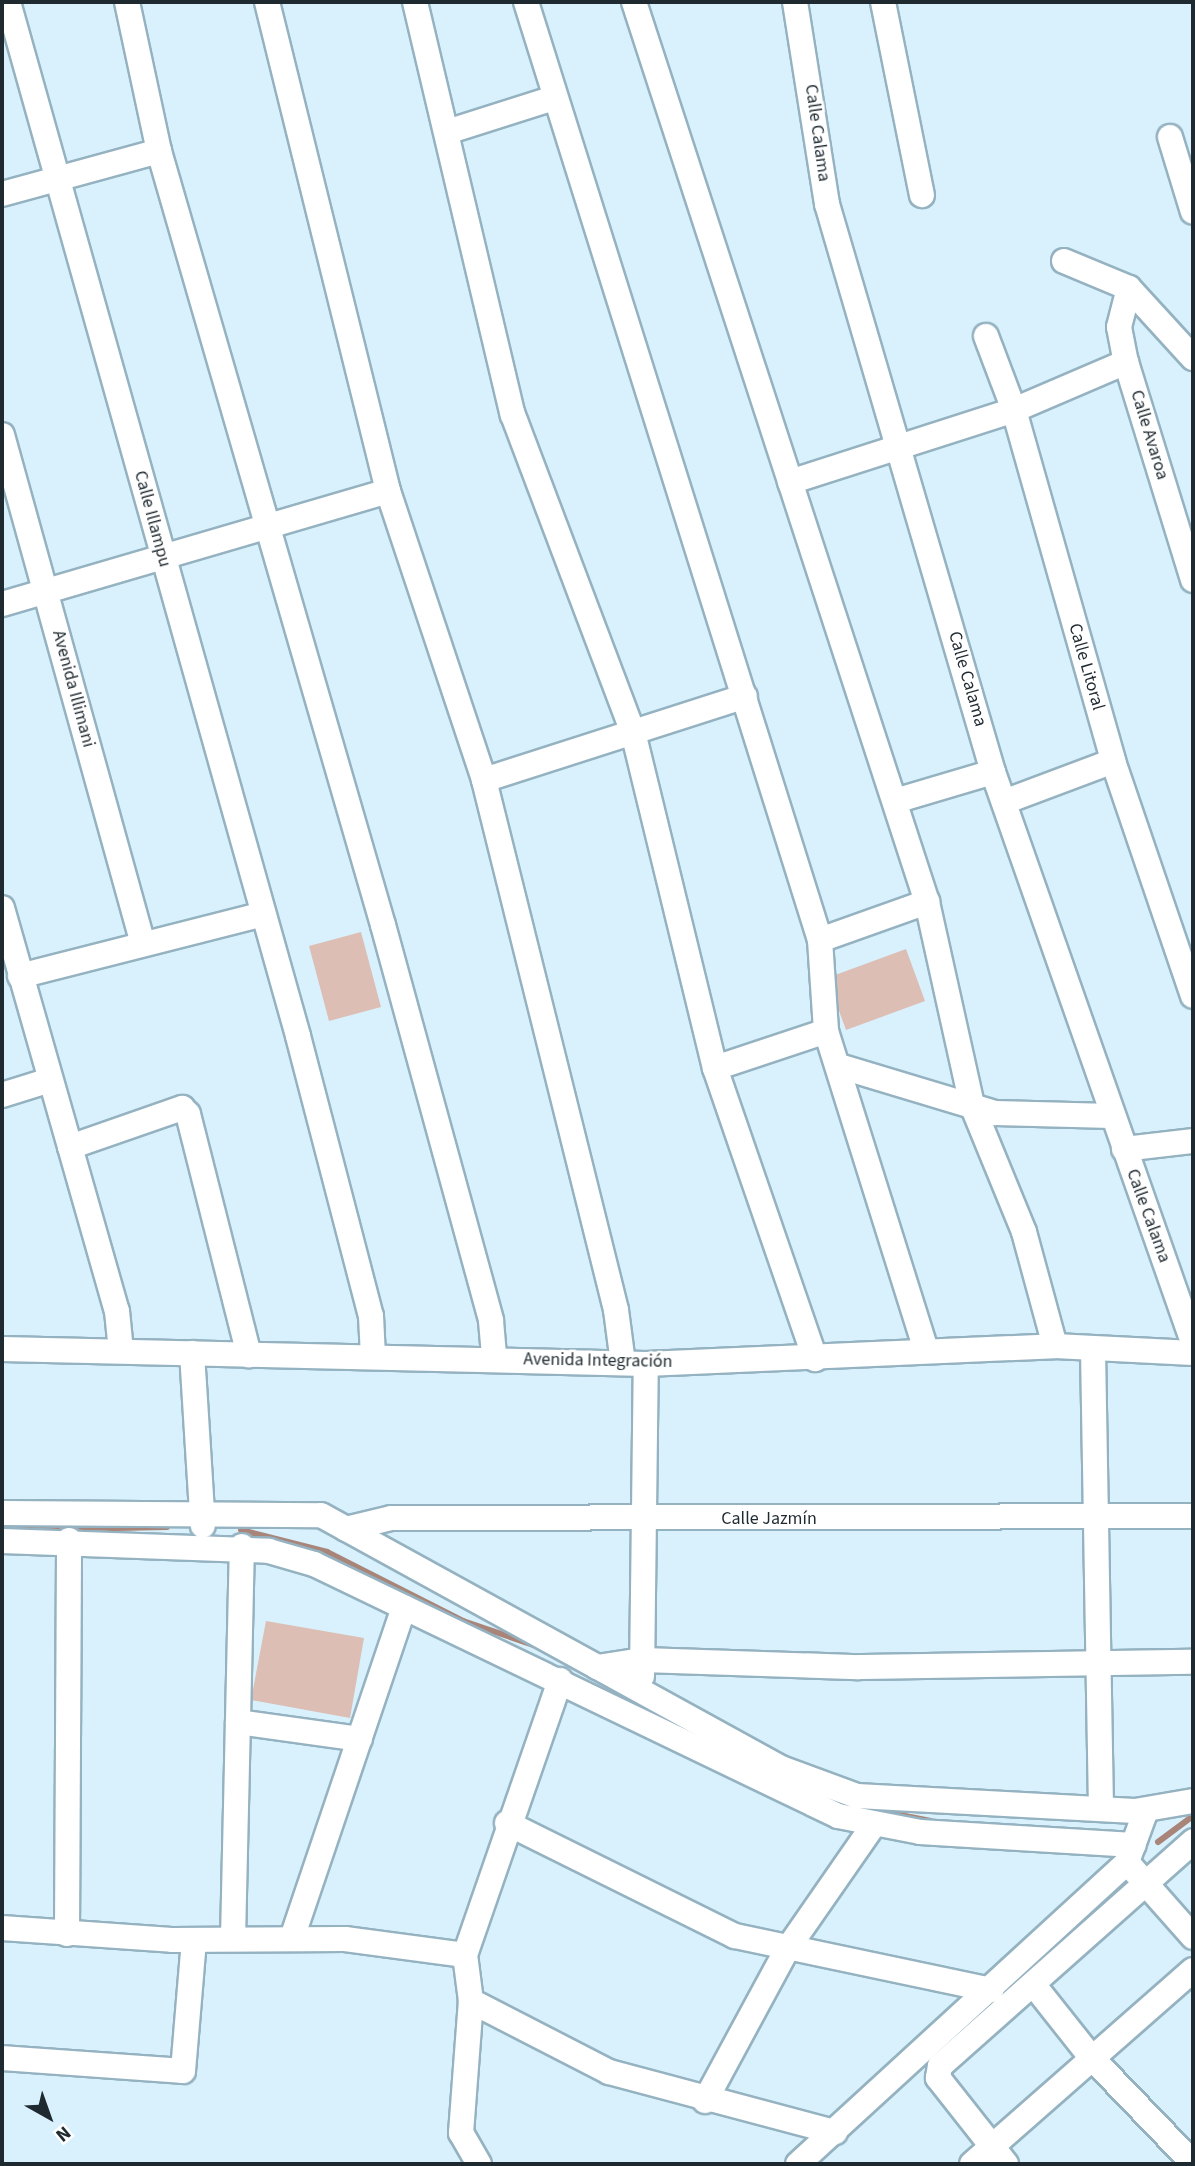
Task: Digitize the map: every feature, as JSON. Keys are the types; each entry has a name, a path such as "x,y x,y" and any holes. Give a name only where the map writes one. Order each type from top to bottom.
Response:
{"street":[{"name":"Calle Illampu","path":"8,2 61,177 163,561 298,1036 371,1316 373,1357"},
{"path":"127,2 159,151 272,529 487,1308 494,1358"},
{"path":"267,2 388,491 484,780 616,1310 635,1364 644,1519 643,1660 640,1691"},
{"path":"415,2 450,131 513,415 633,732 715,1068 815,1359"},
{"path":"526,2 820,940 826,1031 926,1351"},
{"path":"634,2 927,902 972,1105 1024,1232 1055,1346"},
{"name":"Calle Calama","path":"795,2 827,204 902,444 993,772 1193,1342"},
{"path":"883,2 922,195"},
{"path":"450,131 554,98"},
{"path":"1170,137 1193,212"},
{"path":"2,194 159,151"},
{"path":"1064,261 1129,288 1193,358"},
{"name":"Calle Avaroa","path":"1129,288 1119,327 1126,362 1193,580"},
{"name":"Calle Litoral","path":"986,336 1014,410 1113,761 1193,996"},
{"path":"790,482 1014,410 1126,362"},
{"name":"Avenida Illimani","path":"2,435 143,944"},
{"path":"2,604 163,561 388,491"},
{"path":"484,780 745,696"},
{"path":"1004,802 1113,761"},
{"path":"895,802 993,772"},
{"path":"820,940 927,902"},
{"path":"2,908 47,1081 70,1147 117,1311 121,1350"},
{"path":"20,976 264,914"},
{"path":"715,1068 826,1031"},
{"path":"839,1066 972,1105 1025,1117 1112,1116"},
{"path":"2,1095 47,1081"},
{"path":"70,1147 182,1108 192,1123 249,1355"},
{"path":"1124,1150 1193,1141"},
{"name":"Avenida Integración","path":"2,1349 494,1358 635,1364 815,1359 1055,1346 1193,1353"},
{"path":"1093,1350 1096,1661 1101,1809"},
{"path":"192,1353 204,1511 202,1544"},
{"path":"2,1513 204,1511 321,1516 390,1558 599,1666 781,1768 857,1796 1146,1810 1193,1801"},
{"name":"Calle Jazmín","path":"346,1529 391,1518 1193,1516"},
{"path":"67,1934 69,1540"},
{"path":"2,1541 69,1540 242,1546 314,1564 566,1683 783,1794 873,1826 1134,1862 1193,1937"},
{"path":"233,1939 242,1546"},
{"path":"292,1938 404,1607"},
{"path":"479,2164 461,2133 471,2001 466,1955 508,1823 566,1683 587,1669 643,1660 859,1667 1096,1661 1193,1662"},
{"path":"238,1722 360,1739"},
{"path":"999,2156 938,2078 940,2066 1033,1984 1134,1862 1146,1810"},
{"path":"508,1823 664,1906 786,1951 990,1990"},
{"path":"705,2101 786,1951 873,1826"},
{"path":"800,2164 1134,1862 1193,1841"},
{"path":"2,1928 194,1940 292,1938 466,1955"},
{"path":"2,2059 183,2071 194,1940"},
{"path":"972,2164 999,2156 1090,2056 1193,1970"},
{"path":"1033,1984 1090,2056 1193,2163"},
{"path":"471,2001 610,2072 705,2101 835,2132"}],"shaded area":[{"path":"361,932 381,1007 329,1021 309,946"},
{"path":"906,949 925,1001 846,1030 827,978"},
{"path":"266,1621 364,1638 350,1718 251,1700"}],"waterway":[{"path":"18,1530 167,1527"},
{"path":"241,1530 327,1552 463,1621 534,1645"},
{"path":"859,1807 931,1821"},
{"path":"1158,1842 1193,1816"}]}
